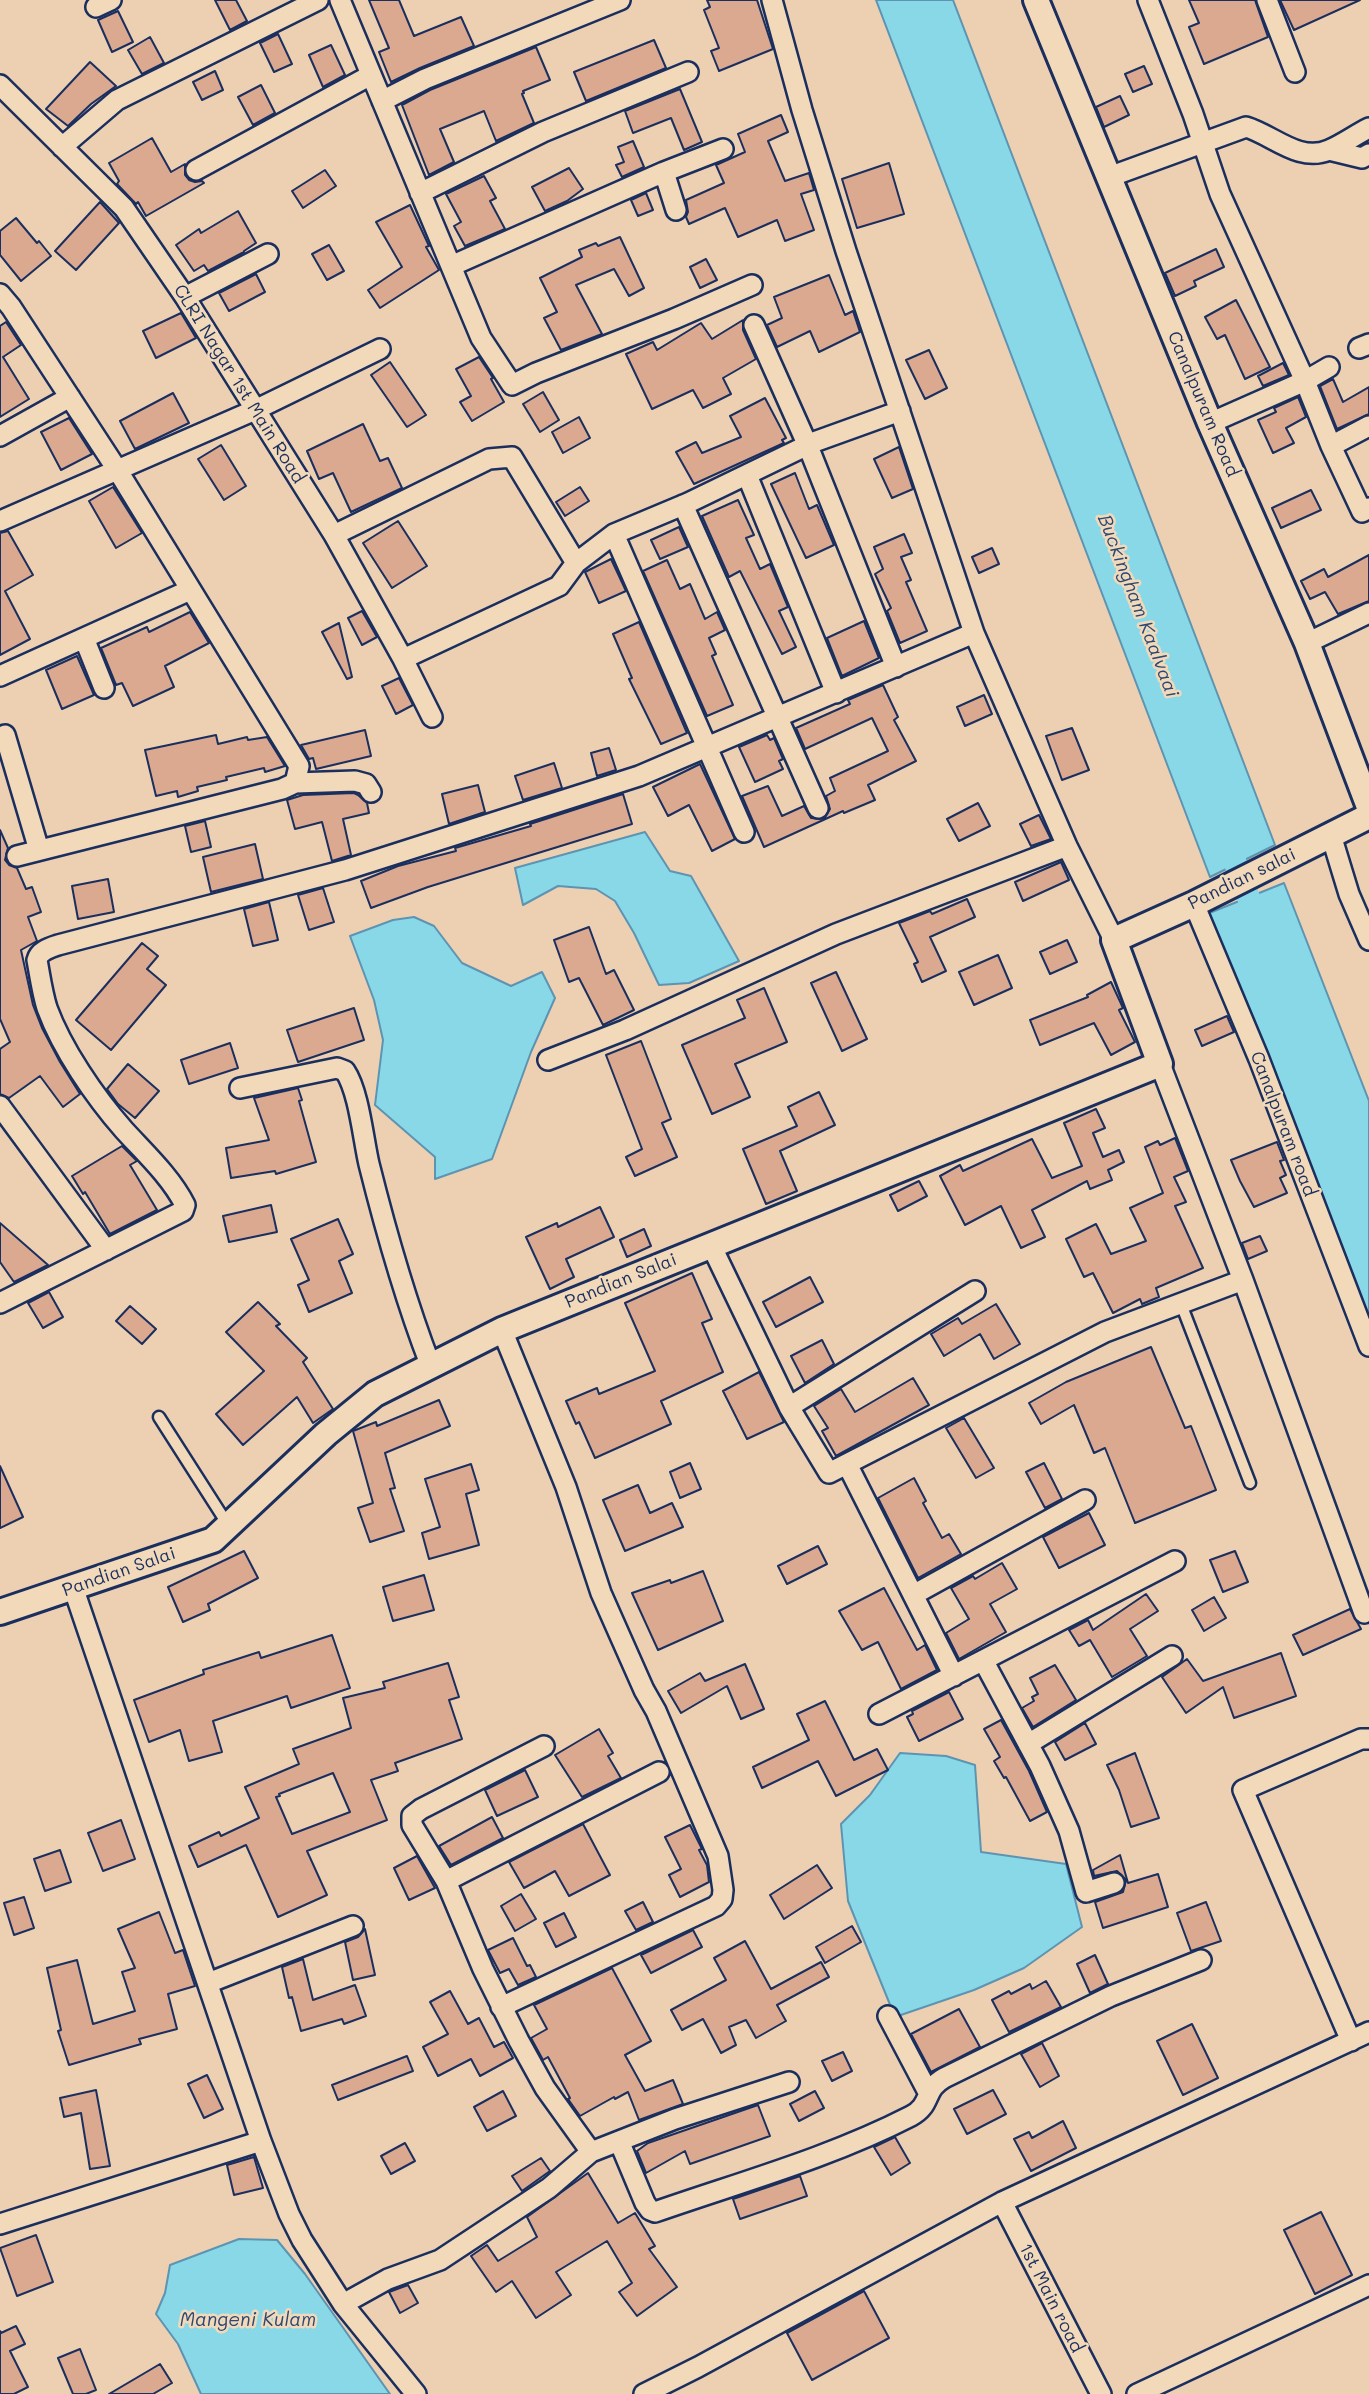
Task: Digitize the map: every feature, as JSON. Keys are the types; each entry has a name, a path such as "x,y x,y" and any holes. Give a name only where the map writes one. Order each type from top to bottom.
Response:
{"street":[{"path":"62,147 117,100 318,0"},
{"path":"382,101 425,79 620,0"},
{"path":"772,0 806,123 974,633 1067,846 1114,940 1364,1613"},
{"name":"Canalpuram Road","path":"1036,0 1210,423 1307,643 1369,807"},
{"path":"1148,0 1220,194 1362,512 1369,508"},
{"path":"1267,0 1295,72"},
{"path":"347,2 371,75 481,338 512,384 674,320 752,285"},
{"path":"421,193 543,132 688,72"},
{"path":"196,170 371,75"},
{"name":"CLRI Nagar 1st Main Road","path":"0,85 124,208 185,297 334,535 432,717"},
{"path":"1109,177 1246,127 1299,152 1313,154 1329,150 1369,128"},
{"path":"451,266 664,172 723,149"},
{"path":"1329,150 1362,158 1369,155"},
{"path":"664,172 676,210"},
{"path":"185,297 268,254"},
{"path":"0,294 118,471 299,766 295,783"},
{"path":"754,325 807,446 895,667"},
{"path":"0,521 256,410 380,349"},
{"path":"1210,423 1305,381 1329,367"},
{"path":"0,436 70,397"},
{"path":"403,659 559,586 576,563 614,534 683,505 807,446 900,411"},
{"path":"1331,446 1369,426"},
{"path":"334,535 489,459 512,457 576,563"},
{"path":"747,475 836,693"},
{"path":"683,505 818,808"},
{"path":"614,534 744,832"},
{"path":"0,676 190,590"},
{"path":"1307,643 1369,613"},
{"path":"0,1303 183,1211 185,1205 175,1187 119,1124 80,1072 48,1010 38,956 49,948 357,866 639,775 974,633"},
{"path":"83,638 104,688"},
{"path":"5,735 39,850"},
{"path":"17,856 282,789 295,783 355,782 366,784 371,792"},
{"name":"Pandian salai","path":"1114,940 1194,904 1369,816"},
{"path":"1331,835 1349,894 1369,940"},
{"path":"548,1060 625,1030 836,934 1067,846"},
{"name":"Canalpuram road","path":"1194,904 1259,1059 1369,1346"},
{"name":"Pandian Salai","path":"0,1612 213,1540 327,1434 375,1394 430,1364 502,1330 1160,1064"},
{"path":"240,1088 337,1068 345,1071 352,1088 369,1164 408,1307 430,1364"},
{"path":"0,1106 106,1250"},
{"path":"711,1245 789,1407 829,1474 1105,1332 1242,1280"},
{"path":"789,1407 975,1292"},
{"path":"501,2007 716,1906 722,1899 723,1889 718,1856 656,1711 600,1593 566,1487 502,1330"},
{"path":"847,1464 954,1676"},
{"path":"913,1595 1085,1500"},
{"path":"878,1714 1174,1560"},
{"path":"73,1587 261,2141 289,2214 302,2240 343,2304 416,2394"},
{"path":"1028,1744 1172,1656"},
{"path":"983,1660 1028,1744 1069,1831 1086,1892 1114,1883"},
{"path":"644,2394 1002,2202 1360,2037 1243,1790 1369,1739"},
{"path":"544,1746 421,1809 412,1816 412,1825 446,1881 501,2007 545,2088 591,2152"},
{"path":"446,1881 659,1772"},
{"path":"208,1983 352,1926"},
{"path":"619,2141 645,2203 655,2212 842,2148 925,2107 933,2084 944,2078 1099,2002 1201,1960"},
{"path":"888,2016 928,2092"},
{"path":"343,2304 388,2279 440,2260 549,2188 591,2152 675,2119 789,2082"},
{"path":"0,2224 261,2141"},
{"name":"1st Main road","path":"1002,2202 1101,2394"},
{"path":"1137,2394 1369,2285"}],"lane":[{"path":"1181,1304 1250,1482"},
{"path":"159,1417 228,1526"}],"water":[{"path":"876,0 953,0 1275,845 1210,877"},
{"path":"645,832 670,871 691,876 739,961 689,983 659,985 615,901 596,889 558,886 523,905 515,868"},
{"path":"1284,883 1369,1101 1369,1339 1202,916"},
{"path":"414,917 434,926 462,963 511,986 542,972 555,998 531,1052 492,1159 435,1179 435,1157 375,1105 383,1040 374,1000 350,936 393,920"},
{"path":"900,1753 946,1756 975,1765 981,1852 1066,1864 1082,1927 1024,1968 974,1990 895,2017 848,1901 841,1824 870,1795"},
{"name":"Mangeni Kulam","path":"239,2239 277,2240 305,2274 390,2394 201,2394 178,2344 156,2314 165,2293 170,2265"}],"building":[{"path":"215,0 236,0 247,21 230,30"},
{"path":"369,0 399,0 414,36 461,17 474,46 391,82 379,52 389,48"},
{"path":"707,0 757,0 773,49 719,71 711,51 719,48 704,10 710,7"},
{"path":"1189,0 1255,0 1268,37 1204,64 1189,27 1199,23"},
{"path":"1280,0 1360,0 1294,30"},
{"path":"118,11 133,42 112,52 98,20"},
{"path":"278,34 292,64 274,72 260,43"},
{"path":"150,37 164,63 142,74 128,50"},
{"path":"654,40 666,68 586,101 574,72"},
{"path":"331,45 345,75 323,87 309,55"},
{"path":"536,47 550,80 523,91 534,123 496,141 484,111 440,129 454,162 429,175 402,105 430,90"},
{"path":"90,62 116,86 91,104 68,126 46,109"},
{"path":"1144,66 1152,84 1133,92 1125,74"},
{"path":"215,71 223,90 202,100 193,82"},
{"path":"261,85 275,113 253,125 238,97"},
{"path":"680,89 702,142 684,150 671,118 633,133 625,111"},
{"path":"1120,96 1129,115 1104,127 1096,107"},
{"path":"781,115 788,132 768,141 785,181 809,173 814,190 801,194 814,230 785,241 777,220 738,237 725,208 689,224 686,217 686,200 724,183 716,165 745,152 738,134"},
{"path":"152,138 171,172 185,164 185,175 189,180 204,183 146,216 138,202 136,204 117,184 119,181 109,163"},
{"path":"633,141 644,167 622,177 616,165 624,162 618,147"},
{"path":"889,163 904,214 857,228 842,179"},
{"path":"569,168 583,189 567,201 545,211 532,187"},
{"path":"325,170 336,186 303,208 292,191"},
{"path":"484,176 496,198 490,201 505,229 465,246 454,226 461,222 446,194"},
{"path":"646,193 653,210 638,216 631,200"},
{"path":"100,202 119,223 76,270 55,251"},
{"path":"410,205 429,246 426,247 439,270 380,308 368,290 402,267 376,222"},
{"path":"238,211 256,243 208,271 204,265 194,271 176,245 199,229 201,233"},
{"path":"16,218 51,256 21,281 0,255 0,231"},
{"path":"620,237 644,288 629,296 614,269 576,285 602,334 561,350 544,318 557,312 540,278 582,257 579,250"},
{"path":"329,245 344,271 327,280 312,254"},
{"path":"1216,249 1224,267 1194,281 1196,286 1175,296 1165,273"},
{"path":"706,259 717,280 700,288 690,267"},
{"path":"256,274 265,292 229,311 219,293"},
{"path":"829,275 845,315 853,311 860,332 819,352 810,331 777,347 767,325 782,318 774,297"},
{"path":"1236,300 1270,367 1245,379 1225,335 1217,339 1205,317"},
{"path":"181,313 196,338 156,358 143,331"},
{"path":"743,320 743,330 756,359 723,378 731,394 703,408 693,390 652,409 626,354 653,342 657,350 701,323 712,339"},
{"path":"6,322 21,345 3,357 29,399 0,417 0,326"},
{"path":"929,350 947,388 925,399 906,360"},
{"path":"479,357 504,402 472,421 460,402 471,396 456,369"},
{"path":"390,362 426,415 407,427 371,375"},
{"path":"1283,363 1289,375 1263,386 1258,376"},
{"path":"1333,379 1343,402 1369,387 1369,414 1337,429 1320,386"},
{"path":"543,392 559,420 540,432 523,404"},
{"path":"173,393 189,423 135,449 120,421"},
{"path":"1298,397 1306,417 1286,428 1294,443 1273,453 1258,420 1276,412 1274,408"},
{"path":"765,398 786,438 782,440 784,443 694,484 676,452 696,442 702,453 741,437 730,416"},
{"path":"579,417 590,438 563,453 552,432"},
{"path":"69,418 92,454 61,470 41,432"},
{"path":"363,424 380,461 388,458 402,488 351,512 333,473 319,479 307,451"},
{"path":"221,445 246,486 224,500 198,459"},
{"path":"899,447 913,489 892,498 874,459"},
{"path":"795,473 809,509 817,505 834,545 806,558 771,484"},
{"path":"113,487 142,533 116,548 89,501"},
{"path":"580,487 589,501 565,516 556,502"},
{"path":"1311,490 1321,510 1281,528 1272,508"},
{"path":"738,500 754,535 746,538 760,569 770,564 788,607 779,611 796,647 782,654 740,571 729,577 702,516"},
{"path":"398,521 427,566 392,588 363,543"},
{"path":"679,527 688,547 660,559 651,540"},
{"path":"8,531 33,575 5,591 30,639 0,655 0,533"},
{"path":"904,534 912,553 901,557 911,580 906,582 927,631 900,643 887,611 891,608 875,574 883,569 874,547"},
{"path":"992,548 999,564 979,573 972,557"},
{"path":"1369,555 1369,601 1338,614 1325,592 1310,599 1301,581 1324,569 1328,577"},
{"path":"611,559 626,591 599,603 585,572"},
{"path":"667,560 680,589 690,584 705,619 717,612 725,630 709,638 716,654 712,656 733,705 707,716 643,571"},
{"path":"362,611 377,637 362,645 348,618"},
{"path":"190,612 209,643 165,666 174,687 133,706 122,683 116,685 101,648 147,627 149,632"},
{"path":"864,621 879,658 842,676 827,638"},
{"path":"639,622 687,733 661,744 629,679 632,678 613,634"},
{"path":"339,623 352,677 347,679 322,632"},
{"path":"77,656 94,695 62,709 46,670"},
{"path":"399,678 413,705 396,714 382,686"},
{"path":"883,685 898,717 894,720 916,761 868,785 875,800 844,813 843,811 764,847 742,796 768,786 782,816 804,806 811,818 824,819 830,809 826,796 835,791 830,778 888,751 872,718 805,749 796,728 850,704 848,700"},
{"path":"984,695 992,714 965,726 957,707"},
{"path":"1072,728 1089,770 1062,780 1046,736"},
{"path":"365,730 371,756 316,769 313,758 309,759 301,745"},
{"path":"216,735 218,744 247,737 248,740 267,737 285,766 265,772 264,768 226,777 227,780 197,787 198,791 178,797 177,791 156,796 145,750"},
{"path":"767,735 770,740 774,738 783,759 779,761 783,769 755,782 739,747"},
{"path":"609,748 616,770 597,776 591,753"},
{"path":"554,763 562,788 523,800 515,776"},
{"path":"700,764 735,839 712,851 689,805 668,816 653,787"},
{"path":"478,785 485,812 449,824 442,794"},
{"path":"354,793 367,803 369,813 343,819 351,855 332,861 322,822 295,829 287,800 303,795"},
{"path":"623,794 632,824 428,887 371,908 361,881 398,866 456,851 455,848 531,826 530,824"},
{"path":"978,803 990,826 959,841 947,819"},
{"path":"1039,815 1051,839 1031,846 1020,824"},
{"path":"205,821 211,847 191,852 185,826"},
{"path":"0,830 8,848 5,860 17,868 26,889 32,887 41,912 28,917 37,941 21,950 33,1005 42,1028 80,1094 63,1107 40,1076 9,1098 0,1094 0,1049 10,1042 0,1019"},
{"path":"255,844 263,879 211,892 203,857"},
{"path":"1061,862 1069,880 1023,901 1015,882"},
{"path":"108,879 114,912 78,919 72,886"},
{"path":"323,888 334,922 309,930 298,895"},
{"path":"967,899 975,917 930,937 946,971 922,982 914,964 918,962 899,923 930,911 932,914"},
{"path":"269,902 278,940 253,946 244,909"},
{"path":"589,927 606,974 614,970 634,1010 603,1025 579,978 569,982 554,940"},
{"path":"1067,940 1077,962 1050,974 1040,952"},
{"path":"142,943 158,956 147,969 166,985 111,1050 76,1020"},
{"path":"998,955 1012,988 974,1005 959,972"},
{"path":"836,972 867,1039 842,1051 811,983"},
{"path":"1111,982 1123,1008 1119,1010 1135,1042 1111,1055 1094,1023 1040,1045 1030,1020 1088,997 1087,995"},
{"path":"764,988 787,1042 735,1064 750,1097 712,1114 682,1045 745,1018 737,1000"},
{"path":"354,1008 364,1040 298,1062 287,1030"},
{"path":"1227,1016 1234,1032 1202,1046 1195,1030"},
{"path":"641,1041 671,1119 662,1123 677,1157 635,1176 626,1157 642,1149 606,1055"},
{"path":"230,1043 238,1068 189,1084 181,1060"},
{"path":"128,1064 159,1091 135,1118 118,1104 107,1089"},
{"path":"298,1088 302,1100 299,1101 316,1162 276,1174 275,1171 231,1178 226,1148 269,1140 254,1098"},
{"path":"819,1092 835,1125 780,1151 797,1191 766,1204 743,1149 797,1126 788,1107"},
{"path":"1096,1109 1105,1128 1093,1133 1103,1157 1119,1150 1124,1162 1108,1170 1112,1180 1090,1189 1087,1181 1032,1210 1045,1237 1021,1248 1001,1206 965,1225 940,1176 960,1165 963,1171 1032,1139 1052,1178 1082,1166 1064,1123"},
{"path":"1175,1138 1188,1171 1174,1177 1186,1202 1175,1206 1203,1268 1156,1288 1159,1297 1142,1304 1140,1299 1113,1313 1093,1273 1084,1277 1066,1239 1096,1224 1111,1254 1146,1241 1130,1208 1163,1193 1145,1147 1158,1141 1160,1145"},
{"path":"1277,1142 1284,1160 1280,1161 1286,1175 1280,1178 1287,1193 1254,1207 1231,1160"},
{"path":"122,1146 137,1161 130,1165 157,1210 110,1234 85,1192 83,1194 72,1176"},
{"path":"919,1181 927,1196 898,1211 890,1195"},
{"path":"271,1205 277,1232 229,1242 223,1216"},
{"path":"600,1207 614,1237 566,1259 574,1277 550,1289 526,1237 557,1223 558,1227"},
{"path":"338,1219 353,1254 339,1261 352,1293 309,1312 298,1285 309,1280 291,1239"},
{"path":"0,1223 48,1265 14,1282 0,1262"},
{"path":"644,1229 651,1246 627,1257 620,1240"},
{"path":"1260,1236 1267,1251 1248,1259 1242,1243"},
{"path":"692,1273 712,1319 702,1323 723,1372 661,1401 671,1424 595,1458 566,1401 597,1388 599,1394 655,1371 625,1303"},
{"path":"810,1277 823,1302 776,1327 763,1302"},
{"path":"49,1292 63,1317 43,1328 28,1303"},
{"path":"258,1302 280,1324 276,1326 307,1358 303,1362 333,1409 313,1423 297,1397 243,1445 216,1414 264,1371 226,1332"},
{"path":"996,1304 1020,1344 994,1359 980,1334 944,1356 931,1334 958,1318 962,1324"},
{"path":"130,1306 156,1329 142,1344 116,1321"},
{"path":"822,1340 834,1364 805,1383 791,1356"},
{"path":"1151,1347 1185,1428 1191,1426 1216,1490 1135,1523 1105,1448 1094,1453 1074,1405 1041,1424 1029,1403 1066,1382"},
{"path":"759,1372 784,1422 747,1439 723,1391"},
{"path":"913,1378 929,1405 836,1456 822,1431 828,1428 814,1406 841,1389 855,1412"},
{"path":"439,1400 450,1426 385,1453 395,1488 390,1489 404,1531 370,1542 358,1508 373,1503 353,1431 376,1422 377,1426"},
{"path":"964,1418 994,1468 976,1478 946,1428"},
{"path":"690,1463 701,1489 680,1498 670,1472"},
{"path":"1044,1463 1062,1499 1045,1508 1026,1472"},
{"path":"471,1464 479,1490 466,1494 479,1545 429,1559 422,1533 440,1527 425,1479"},
{"path":"0,1466 23,1517 0,1528"},
{"path":"914,1478 926,1501 923,1503 942,1538 949,1534 961,1554 918,1578 878,1498"},
{"path":"638,1485 650,1513 672,1503 683,1527 625,1551 603,1500"},
{"path":"1089,1513 1105,1545 1059,1568 1043,1537"},
{"path":"818,1546 827,1564 787,1584 778,1566"},
{"path":"244,1551 258,1578 208,1604 210,1610 183,1622 168,1587"},
{"path":"1235,1551 1248,1582 1223,1592 1210,1560"},
{"path":"1002,1563 1017,1589 990,1604 1006,1632 959,1659 946,1633 969,1619 951,1588 973,1576 975,1579"},
{"path":"703,1571 723,1621 658,1650 632,1593"},
{"path":"424,1575 434,1610 393,1621 383,1587"},
{"path":"884,1588 917,1650 925,1645 937,1670 901,1689 878,1642 862,1650 839,1611"},
{"path":"1146,1594 1158,1611 1130,1629 1147,1656 1112,1677 1090,1640 1079,1646 1069,1630 1088,1620 1093,1630"},
{"path":"1214,1597 1226,1618 1204,1631 1192,1610"},
{"path":"1350,1609 1361,1629 1303,1655 1293,1635"},
{"path":"332,1635 350,1688 291,1708 287,1696 213,1721 222,1752 189,1761 180,1730 149,1742 134,1700 204,1674 203,1670 259,1652 261,1658"},
{"path":"1281,1653 1296,1696 1234,1718 1223,1687 1186,1713 1162,1677 1187,1659 1203,1681"},
{"path":"448,1663 459,1697 449,1700 462,1739 395,1763 398,1771 371,1780 387,1820 307,1851 327,1895 278,1917 246,1845 198,1867 189,1846 219,1832 221,1836 259,1818 245,1787 299,1764 293,1749 351,1728 343,1698 385,1688 383,1682","holes":["333,1773 350,1812 292,1834 276,1797"]},
{"path":"745,1664 764,1709 741,1719 727,1686 681,1713 668,1691 700,1673 705,1681"},
{"path":"1055,1665 1076,1700 1033,1727 1022,1708 1034,1701 1032,1697 1038,1694 1030,1678"},
{"path":"949,1692 963,1719 919,1741 907,1717 913,1714 912,1711"},
{"path":"825,1701 854,1760 877,1749 888,1770 836,1796 818,1761 762,1788 753,1767 809,1740 797,1714"},
{"path":"1001,1720 1029,1771 1047,1812 1030,1821 994,1761 1000,1757 984,1729"},
{"path":"1085,1723 1096,1744 1065,1760 1055,1742"},
{"path":"599,1729 613,1753 608,1756 621,1778 582,1797 555,1755"},
{"path":"1135,1753 1159,1818 1131,1827 1119,1790 1107,1765"},
{"path":"525,1770 538,1797 497,1816 485,1790"},
{"path":"492,1817 503,1838 451,1865 439,1846"},
{"path":"121,1820 135,1859 103,1871 88,1833"},
{"path":"583,1824 610,1875 569,1896 555,1871 524,1888 509,1862"},
{"path":"690,1825 702,1849 699,1850 707,1865 709,1882 680,1897 669,1875 681,1869 665,1837"},
{"path":"60,1850 71,1882 45,1891 34,1859"},
{"path":"1120,1855 1128,1883 1158,1874 1168,1907 1103,1928 1095,1902 1123,1892 1126,1880 1117,1871 1094,1876 1093,1870"},
{"path":"417,1856 435,1888 409,1900 394,1868"},
{"path":"817,1865 832,1888 784,1919 770,1895"},
{"path":"521,1894 536,1919 515,1931 501,1906"},
{"path":"24,1897 34,1928 14,1935 4,1903"},
{"path":"643,1902 653,1922 636,1930 625,1911"},
{"path":"1206,1902 1221,1941 1191,1951 1177,1913"},
{"path":"159,1912 175,1953 183,1950 195,1986 168,1994 177,2029 139,2039 141,2044 69,2065 58,2031 61,2030 47,1968 77,1960 93,2024 135,2011 122,1972 135,1968 118,1929"},
{"path":"564,1913 576,1937 556,1947 544,1923"},
{"path":"852,1926 861,1942 825,1963 816,1947"},
{"path":"365,1929 375,1975 353,1980 345,1942 358,1937"},
{"path":"693,1930 702,1947 651,1973 641,1955"},
{"path":"513,1938 527,1966 530,1965 536,1977 518,1985 509,1969 500,1973 488,1950"},
{"path":"745,1941 771,1989 821,1962 829,1977 777,2005 786,2021 756,2038 746,2020 729,2027 736,2045 721,2053 703,2019 682,2030 671,2010 726,1980 714,1958"},
{"path":"1095,1955 1108,1984 1090,1993 1077,1964"},
{"path":"303,1959 313,2000 355,1985 366,2016 344,2024 342,2019 301,2031 292,1997 289,1998 282,1967"},
{"path":"612,1968 651,2041 625,2055 645,2091 673,2080 683,2104 639,2120 628,2092 580,2116 568,2099 570,2098 548,2057 543,2060 531,2038 547,2029 534,2005"},
{"path":"1046,1981 1061,2007 1009,2032 992,2000 1030,1984 1032,1989"},
{"path":"450,1991 468,2024 479,2018 494,2047 504,2042 513,2058 480,2076 471,2059 438,2076 423,2047 448,2034 430,2002"},
{"path":"959,2009 980,2047 931,2072 911,2034"},
{"path":"1192,2024 1218,2078 1183,2095 1157,2041"},
{"path":"1042,2043 1059,2076 1040,2087 1021,2054"},
{"path":"843,2052 852,2071 832,2081 822,2061"},
{"path":"407,2056 413,2071 338,2100 332,2085"},
{"path":"207,2075 223,2109 204,2118 188,2084"},
{"path":"96,2090 110,2166 90,2169 81,2113 64,2117 60,2098"},
{"path":"993,2090 1006,2114 967,2134 954,2109"},
{"path":"503,2091 516,2116 487,2131 474,2107"},
{"path":"815,2091 824,2108 799,2121 790,2104"},
{"path":"758,2105 770,2136 690,2164 685,2151 646,2173 637,2151 648,2143"},
{"path":"1063,2121 1076,2148 1031,2171 1014,2139 1029,2132 1032,2138"},
{"path":"895,2137 910,2163 891,2175 874,2147"},
{"path":"405,2143 415,2161 391,2174 381,2156"},
{"path":"254,2157 263,2188 234,2195 227,2165"},
{"path":"541,2158 550,2171 522,2191 512,2176"},
{"path":"588,2173 618,2223 635,2213 655,2246 649,2249 677,2287 637,2316 619,2292 632,2283 607,2241 556,2272 571,2295 536,2318 512,2281 496,2292 471,2256 487,2245 498,2261 537,2237 527,2217"},
{"path":"800,2176 807,2196 740,2219 733,2199"},
{"path":"1321,2212 1352,2275 1315,2294 1284,2230"},
{"path":"36,2235 53,2282 17,2296 0,2248"},
{"path":"408,2285 418,2303 400,2313 389,2292"},
{"path":"864,2291 889,2338 812,2380 787,2333"},
{"path":"16,2326 25,2344 10,2351 28,2387 14,2394 0,2394 0,2331 1,2333"},
{"path":"80,2349 96,2390 86,2394 73,2394 58,2358"},
{"path":"160,2364 172,2383 153,2394 109,2394"}],"waterway":[{"name":"Buckingham Kaalvaai","path":"1225,836 1259,925"}]}
